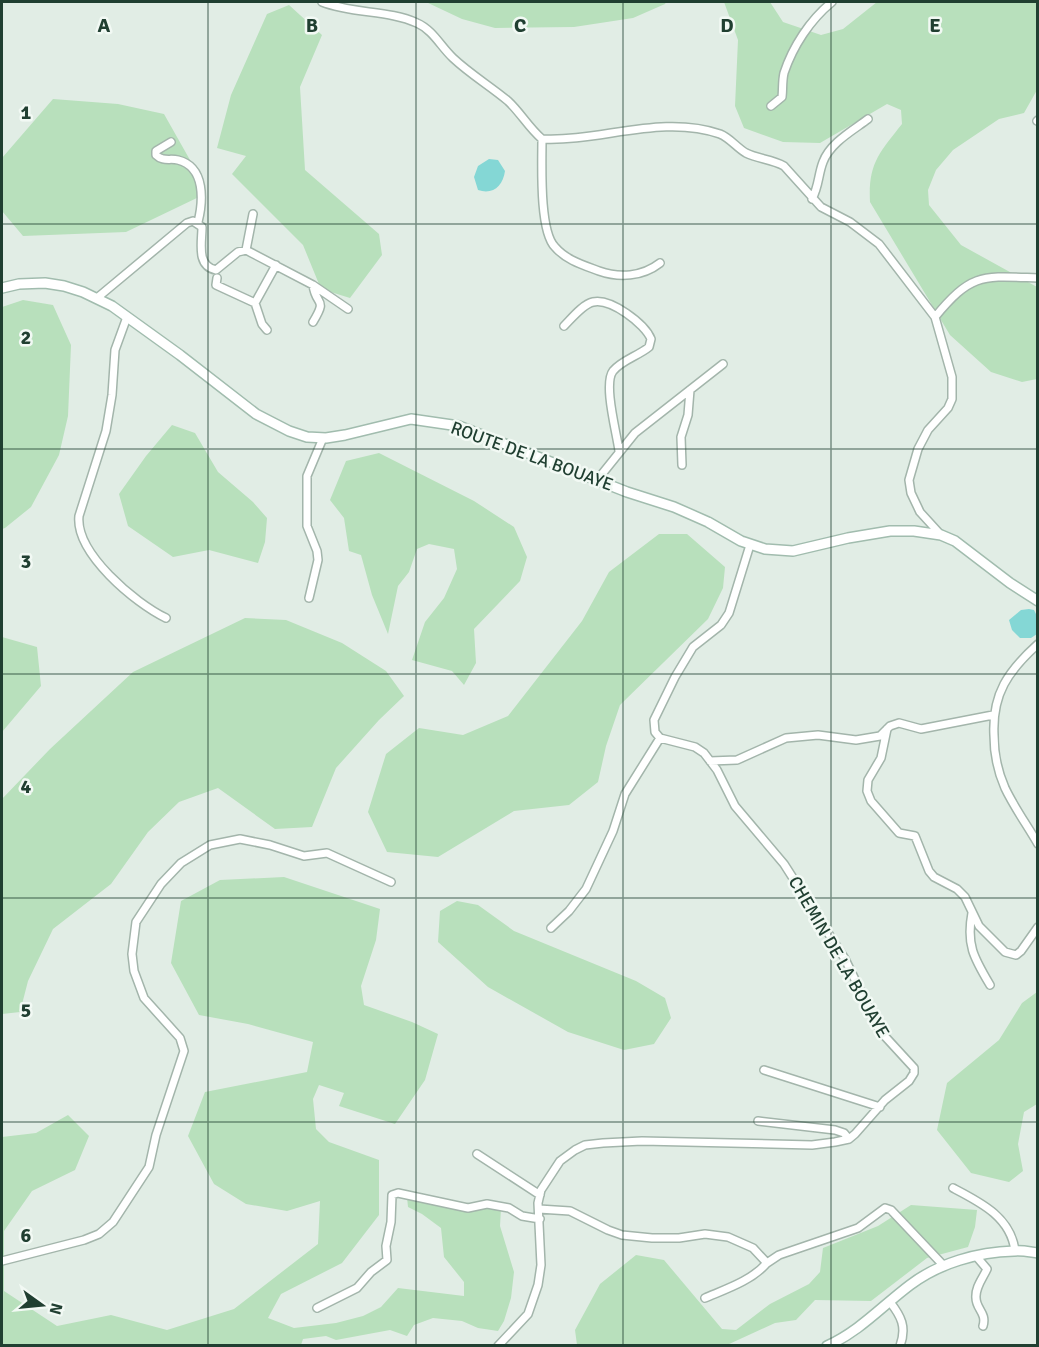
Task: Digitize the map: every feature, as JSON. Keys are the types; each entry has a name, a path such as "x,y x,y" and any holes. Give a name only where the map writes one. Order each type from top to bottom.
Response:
{"main road":[{"name":"ROUTE DE LA BOUAYE","path":"2,288 19,284 45,283 64,285 97,298 127,317 256,414 289,431 308,437 323,438 345,435 411,419 459,426 691,514 750,545 765,549 793,551 890,531 914,531 941,536 955,541 1010,583 1038,601"},
{"path":"827,1346 858,1329 922,1277 944,1266 976,1256 1015,1251 1038,1253"}],"street":[{"path":"322,2 340,8 417,23 428,30 451,57 476,79 509,102 542,139 544,216 550,242 555,248 578,263 613,276 637,274 660,263"},
{"path":"771,106 782,97 785,72 806,28 820,11 832,2"},
{"path":"812,199 818,187 824,160 830,149 868,119"},
{"path":"542,139 564,140 652,127 685,128 721,134 746,153 784,166 821,207 850,222 879,244 935,317 952,377 952,399 948,408 928,430 918,450 909,480 911,493 920,512 941,536"},
{"path":"171,142 156,151 156,155 162,159 179,160 190,166 198,177 202,205 198,222"},
{"path":"246,250 253,214"},
{"path":"97,298 187,223 193,221 198,222 202,227 201,260 210,268 216,270 238,252 246,250 313,285 348,309"},
{"path":"255,303 276,265"},
{"path":"935,317 951,296 964,286 980,279 990,277 1038,278"},
{"path":"217,278 216,285 255,303 262,324 267,330"},
{"path":"313,285 314,294 321,303 313,322"},
{"path":"564,326 587,306 593,302 599,302 613,306 638,321 648,331 651,339 649,347 622,363 611,376 611,404 619,451"},
{"path":"127,317 115,350 112,395 106,431 78,524 89,550 111,576 123,588 166,618"},
{"path":"597,479 635,433 723,364"},
{"path":"682,465 681,437 688,415 690,390"},
{"path":"309,598 318,560 317,551 307,526 307,476 323,438"},
{"path":"551,928 569,911 586,889 613,831 625,794 660,738 655,732 654,720 693,647 721,625 729,613 750,545"},
{"path":"1038,644 1021,660 1004,682 997,697 993,715 994,751 998,769 1006,790 1038,844"},
{"path":"710,762 737,760 786,738 818,735 856,740 880,736 887,729 899,723 921,729 993,715"},
{"path":"887,729 881,758 868,780 867,791 871,801 899,833 915,836 929,871 934,877 957,889 965,897 979,926 1005,952 1016,955 1038,927"},
{"name":"CHEMIN DE LA BOUAYE","path":"660,738 695,747 704,753 717,770 735,806 784,864 845,959 880,1031 914,1068 909,1081 849,1139"},
{"path":"2,1261 99,1234 113,1222 149,1167 156,1135 184,1052 180,1038 144,998 134,971 132,954 136,922 167,877 181,863 210,845 240,839 270,845 304,856 327,853 336,855 391,882"},
{"path":"972,914 970,946 990,985"},
{"path":"764,1070 880,1107"},
{"path":"498,1346 528,1314 533,1302 541,1265 540,1195 548,1177 560,1161 585,1145 642,1141 812,1145 849,1139 844,1132 835,1130 758,1121"},
{"path":"477,1154 540,1195"},
{"path":"953,1188 980,1202 1002,1221 1010,1231 1015,1251"},
{"path":"317,1308 357,1288 371,1272 387,1260 386,1246 391,1222 392,1195 398,1193 468,1208 487,1204 509,1208 522,1216 540,1219"},
{"path":"705,1298 734,1286 779,1256 858,1228 885,1208 891,1210 944,1266"},
{"path":"539,1209 570,1211 622,1235 679,1238 705,1234 728,1237 753,1248 767,1263"},
{"path":"976,1256 987,1269 976,1294 976,1301 985,1318 983,1326"},
{"path":"890,1302 903,1322 900,1346"}],"green space":[{"path":"426,2 666,2 633,18 574,27 495,28 462,19"},
{"path":"724,2 770,2 783,22 821,35 843,29 877,2 1037,2 1037,90 1024,113 999,119 953,150 936,170 928,190 929,205 961,245 1037,287 1037,379 1022,382 991,372 950,335 870,202 873,168 881,151 902,124 901,110 887,104 820,143 783,142 744,128 735,106 738,40"},
{"path":"289,5 322,35 300,87 305,170 379,234 382,255 350,298 321,289 303,245 232,174 246,156 217,148 231,95 267,14"},
{"path":"53,99 118,104 164,114 190,160 201,196 126,232 23,236 2,211 2,158"},
{"path":"23,300 53,305 71,345 68,416 59,455 31,507 2,529 2,307"},
{"path":"172,425 195,433 218,472 253,502 267,518 265,542 258,563 209,550 173,557 128,526 119,494"},
{"path":"379,453 474,501 514,527 527,557 520,581 474,629 476,663 464,685 452,671 412,660 425,622 444,598 457,569 454,549 429,544 417,549 409,572 398,586 388,634 372,595 361,555 349,551 344,518 330,500 346,461"},
{"path":"659,534 687,534 725,567 723,588 708,619 620,705 606,746 598,782 569,805 514,811 438,857 387,852 368,812 386,754 419,728 463,735 508,716 582,621 609,572"},
{"path":"245,618 286,620 342,643 386,671 404,696 336,768 312,827 275,829 218,788 179,802 148,832 111,884 53,929 28,981 20,1012 2,1014 2,799 50,749 133,672"},
{"path":"2,637 37,647 41,686 2,732"},
{"path":"284,877 380,909 376,940 361,986 364,1005 438,1034 425,1080 395,1124 339,1106 344,1093 319,1085 313,1099 316,1129 329,1142 379,1160 379,1215 342,1263 281,1294 268,1318 294,1328 336,1323 363,1316 381,1307 398,1288 464,1296 464,1282 444,1257 441,1228 408,1207 407,1197 450,1207 501,1208 500,1226 514,1272 511,1298 504,1321 498,1331 478,1328 462,1321 433,1318 414,1325 407,1336 390,1330 336,1340 326,1336 303,1339 301,1345 2,1346 2,1137 36,1133 68,1115 89,1136 75,1170 32,1191 4,1231 4,1291 57,1326 111,1315 167,1330 234,1309 318,1244 320,1201 287,1211 246,1204 214,1184 188,1136 205,1092 307,1072 313,1042 248,1024 199,1015 171,963 181,901 220,880"},
{"path":"457,901 478,905 514,931 636,981 665,998 671,1018 654,1044 624,1050 568,1032 488,987 438,942 440,911"},
{"path":"1037,992 1037,1104 1024,1112 1018,1144 1023,1171 1009,1182 971,1173 937,1130 947,1083 999,1040 1022,1003"},
{"path":"911,1205 977,1210 975,1227 968,1247 927,1258 871,1301 815,1300 796,1320 775,1323 727,1345 577,1345 575,1330 600,1284 636,1255 664,1260 722,1329 736,1330 770,1304 809,1284 820,1272 823,1248 878,1226"}],"water":[{"path":"489,159 498,160 505,171 504,176 500,185 493,190 478,190 474,177 478,166"},
{"path":"1021,610 1034,610 1037,616 1037,634 1031,638 1020,638 1012,630 1009,620"}]}
